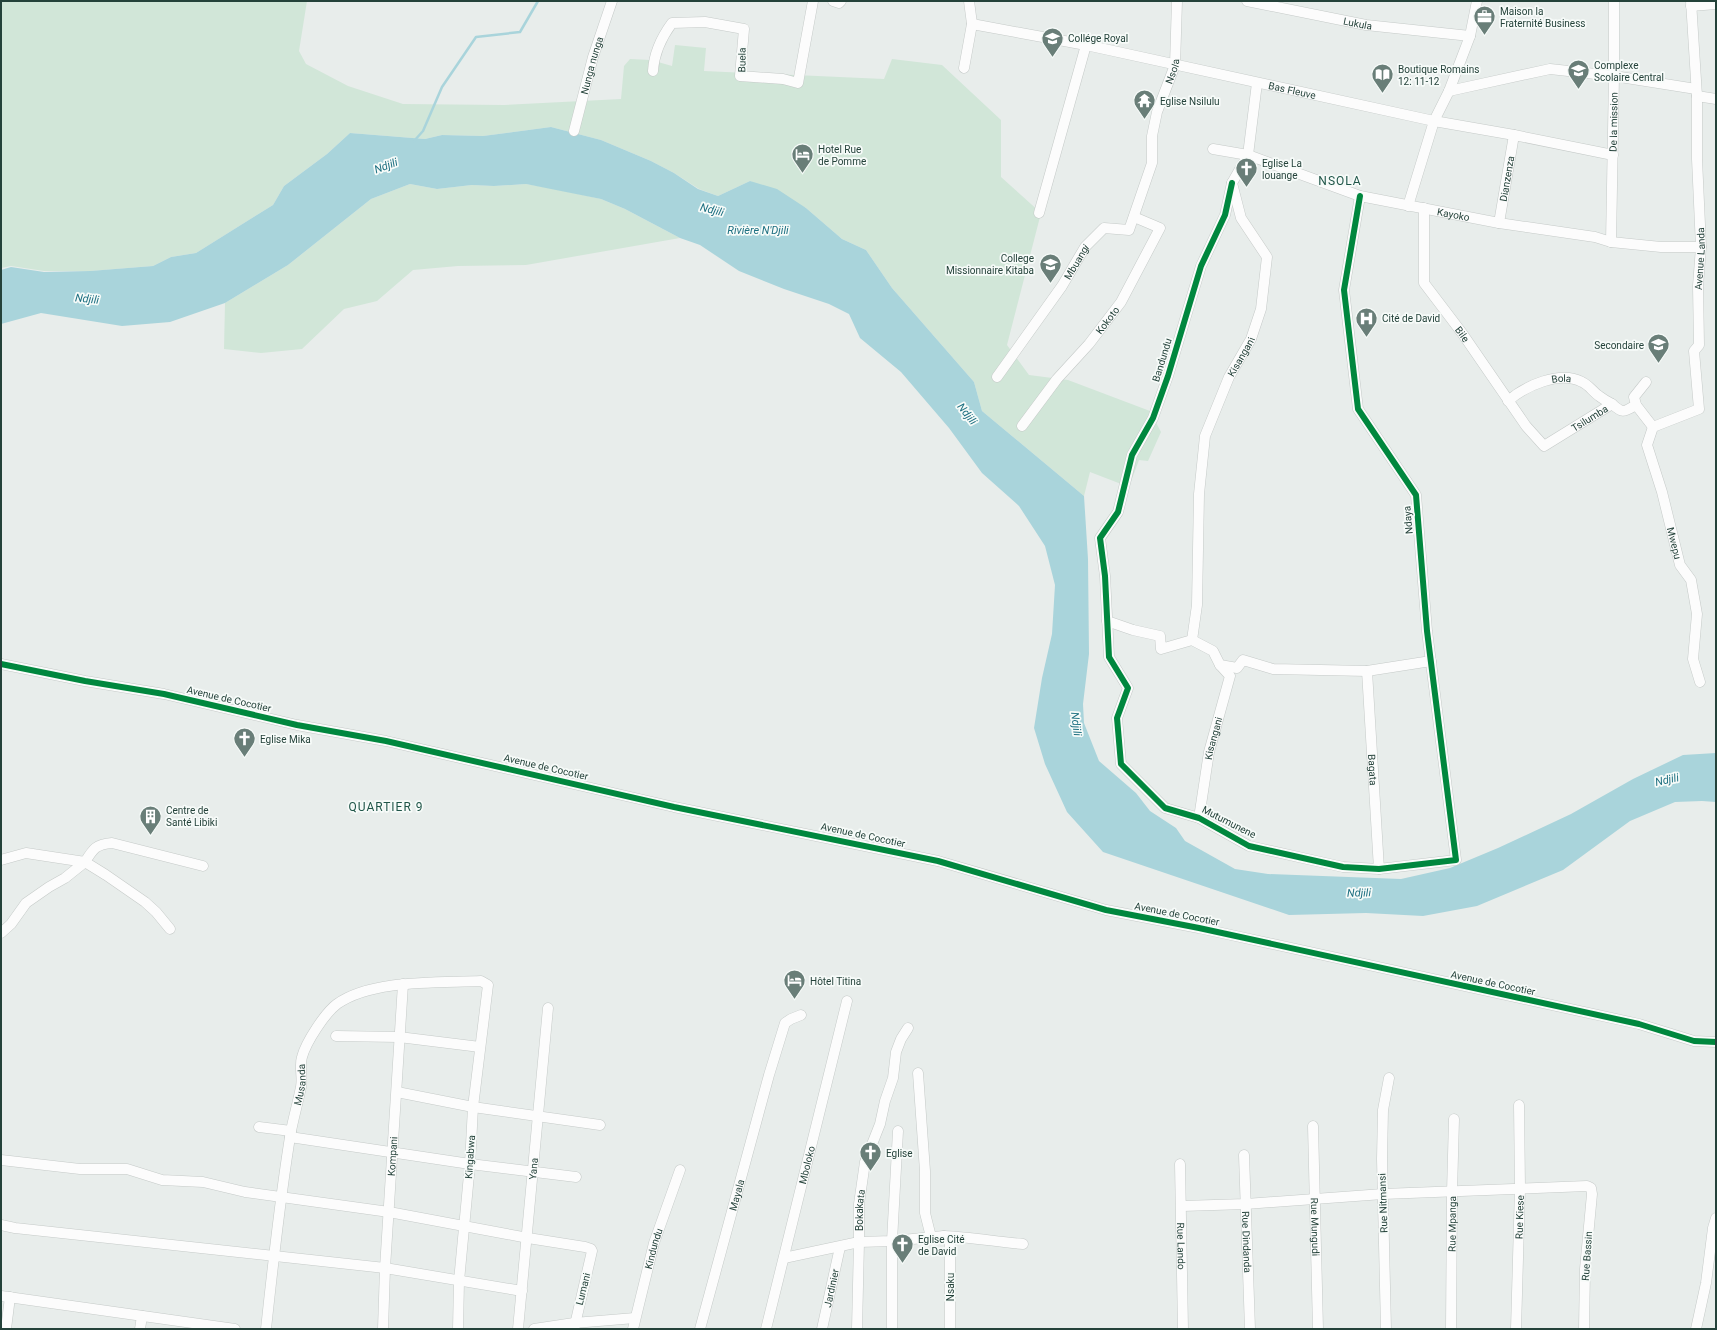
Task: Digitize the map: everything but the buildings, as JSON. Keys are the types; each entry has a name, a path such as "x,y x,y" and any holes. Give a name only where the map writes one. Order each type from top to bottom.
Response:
{"street":[{"name":"Nunga nunga","path":"574,131 595,50 612,1"},
{"name":"Buela","path":"652,71 656,51 663,36 672,23 705,22 744,29 740,76 783,79 798,83 813,1"},
{"path":"833,1 839,3 842,1"},
{"path":"964,68 972,24 969,1"},
{"name":"Nsola","path":"1152,163 1152,136 1157,112 1175,65 1177,1"},
{"name":"Lukula","path":"1247,1 1366,25 1470,36"},
{"path":"1408,206 1434,122 1449,91 1470,36 1477,1"},
{"name":"De la mission","path":"1611,242 1614,1"},
{"path":"1691,4 1716,4"},
{"name":"Avenue Landa","path":"1653,427 1699,409 1694,350 1699,345 1698,286 1701,247 1697,159 1697,93 1691,4"},
{"name":"Bas Fleuve","path":"972,24 1086,45 1434,122 1514,134 1613,155"},
{"path":"1039,212 1086,45"},
{"path":"1449,91 1550,69 1614,76 1697,93 1716,99"},
{"path":"1232,183 1248,154 1257,83"},
{"name":"Dianzenza","path":"1499,223 1514,134"},
{"name":"Kayoko","path":"1213,149 1248,154 1360,196 1408,206 1499,223 1595,237 1611,242 1661,247 1701,247"},
{"name":"Mbuangi","path":"996,377 1062,286 1085,247 1104,228 1129,230 1152,163"},
{"name":"Bandundu","path":"1100,538 1118,512 1132,455 1153,418 1168,376 1201,266 1225,215 1232,183"},
{"name":"Kisangani","path":"1192,640 1197,605 1199,494 1205,436 1229,377 1251,339 1261,309 1267,257 1241,218 1232,183"},
{"name":"Ndaya","path":"1360,196 1344,290 1358,409 1416,495 1431,661 1456,860"},
{"name":"Bile","path":"1424,208 1424,283 1462,333 1526,426 1544,446"},
{"name":"Kokoto","path":"1022,426 1057,379 1089,344 1125,295 1160,228 1134,217"},
{"name":"Bola","path":"1508,400 1542,381 1571,378 1584,382 1599,396 1612,404"},
{"path":"1646,382 1634,397 1636,405 1653,427"},
{"name":"Tsilumba","path":"1544,446 1612,404 1620,411 1624,412 1636,405"},
{"name":"Mwepu","path":"1653,427 1647,445 1662,492 1680,565 1691,580 1697,614 1693,659 1700,682"},
{"name":"Mutumunene","path":"1100,538 1105,576 1109,657 1128,688 1117,718 1121,764 1165,808 1199,818 1249,846 1343,867 1379,869 1456,860"},
{"path":"1107,621 1133,630 1160,636 1161,649 1192,640 1213,651 1220,665 1237,668 1243,660 1272,669 1367,671 1431,661"},
{"name":"Avenue de Cocotier","path":"1,664 85,681 164,694 297,725 386,741 674,806 938,861 1106,910 1199,928 1639,1024 1694,1041 1716,1042"},
{"name":"Kisangani","path":"1199,818 1209,752 1230,676 1220,665"},
{"name":"Bagata","path":"1367,671 1379,869"},
{"path":"1,933 11,924 26,903 65,878 85,862 93,850 101,844 112,843 203,866"},
{"path":"1,860 26,853 85,862 145,902 156,912 170,930"},
{"name":"Musanda","path":"266,1329 274,1255 291,1134 301,1085 302,1057 317,1026 336,1004 366,990 403,984 481,981 488,985"},
{"name":"Kompani","path":"383,1329 385,1268 403,984"},
{"name":"Kingabwa","path":"458,1329 459,1281 470,1164 473,1107 488,985"},
{"name":"Mboloko","path":"766,1329 848,1001"},
{"name":"Yana","path":"518,1329 528,1238 548,1008"},
{"name":"Mayala","path":"700,1329 774,1061 780,1033 785,1024 791,1019 801,1015"},
{"name":"Bokakata","path":"857,1329 860,1242 859,1204 865,1162 880,1124 885,1101 893,1078 896,1052 901,1039 908,1028"},
{"path":"336,1036 399,1037 480,1047"},
{"path":"918,1073 925,1170 925,1213 931,1238"},
{"name":"Rue Nitmansi","path":"1386,1329 1382,1159 1383,1110 1388,1078"},
{"path":"397,1092 473,1107 600,1125"},
{"name":"Rue Kiese","path":"1516,1329 1520,1188 1519,1105"},
{"name":"Rue Mpanga","path":"1451,1329 1454,1119"},
{"name":"Rue Mungudi","path":"1313,1126 1316,1199 1318,1329"},
{"path":"259,1127 393,1152 470,1164 576,1177"},
{"path":"892,1329 892,1241 898,1131"},
{"name":"Rue Dindanda","path":"1244,1155 1250,1329"},
{"path":"1,1160 80,1169 128,1169 162,1180 203,1182 245,1192 389,1212 528,1238"},
{"name":"Rue Lando","path":"1180,1164 1182,1206 1183,1329"},
{"name":"Kindundu","path":"633,1329 654,1243 680,1170"},
{"name":"Rue Bassin","path":"1520,1188 1588,1186 1591,1188 1592,1194 1585,1269 1584,1329"},
{"path":"1182,1206 1246,1204 1383,1194 1520,1188"},
{"path":"1696,1329 1706,1284 1713,1228 1716,1218"},
{"path":"1,1225 15,1228 385,1268 522,1291"},
{"path":"784,1258 860,1242 892,1241 944,1236 969,1237 994,1242 1023,1244"},
{"name":"Nsaku","path":"944,1236 950,1243 950,1329"},
{"name":"Lumani","path":"528,1238 585,1246 591,1249 592,1251 574,1326"},
{"name":"Jardinier","path":"822,1329 840,1247"},
{"path":"6,1329 6,1296 235,1329"},
{"path":"140,1329 142,1316"},
{"path":"534,1329 574,1326 635,1318"}],"green space":[{"path":"1,1 307,1 299,51 306,64 348,86 403,104 504,105 621,99 624,66 630,59 651,60 672,66 675,45 706,48 704,71 884,79 892,59 942,65 1001,120 1001,177 1041,213 1007,345 1029,375 1068,380 1150,411 1161,432 1148,461 1139,460 1129,487 1090,472 1084,496 982,411 974,382 892,288 866,250 842,239 806,208 750,181 718,196 699,189 674,173 651,161 601,140 551,127 483,136 442,135 425,139 350,133 327,154 284,186 273,205 196,253 171,257 153,266 90,271 44,271 11,266 1,268"},
{"path":"410,184 437,189 472,185 494,186 526,184 556,189 601,199 625,209 680,238 526,265 458,266 413,270 377,301 344,309 302,349 261,353 224,349 225,303 288,265 371,199"}],"water":[{"name":"Rivière N'Djili","path":"551,127 601,140 651,161 674,173 698,189 718,196 750,181 777,189 806,208 842,239 866,250 892,288 974,382 982,411 1084,496 1088,559 1089,654 1083,704 1084,723 1099,761 1136,793 1150,811 1176,828 1185,841 1235,869 1268,874 1401,879 1450,868 1498,848 1571,814 1633,779 1683,755 1716,753 1716,802 1675,802 1630,821 1563,870 1477,906 1423,916 1366,913 1289,915 1103,852 1067,812 1045,764 1034,728 1042,678 1052,634 1055,585 1045,546 1019,506 982,473 949,428 901,372 860,338 849,314 829,304 784,289 739,271 700,245 680,238 625,209 601,199 526,184 494,186 472,185 437,189 410,184 371,199 288,265 225,303 170,322 122,326 41,313 1,324 1,270 11,267 44,272 90,271 153,266 171,257 196,253 273,205 284,186 327,154 350,133 425,139 442,135 483,136"}],"waterway":[{"path":"414,141 423,131 442,87 476,37 520,32 538,1"}],"cycle path":[{"path":"1232,183 1225,215 1201,266 1168,376 1153,418 1132,455 1118,512 1100,538 1105,576 1109,657 1128,688 1117,718 1121,764 1165,808 1199,818 1249,846 1343,867 1379,869 1456,860 1427,631 1416,495 1358,409 1344,290 1360,196"},
{"path":"1,664 85,681 164,694 297,725 386,741 674,807 938,861 1106,910 1199,928 1639,1024 1694,1041 1716,1042"}],"place":[{"name":"Maison la Fraternité Business","path":"1484,36"},
{"name":"Collége Royal","path":"1053,58"},
{"name":"Complexe Scolaire Central","path":"1578,90"},
{"name":"Boutique Romains 12: 11-12","path":"1382,94"},
{"name":"Eglise Nsilulu","path":"1145,120"},
{"name":"Hotel Rue de Pomme","path":"803,174"},
{"name":"Eglise La louange","path":"1247,188"},
{"name":"College Missionnaire Kitaba","path":"1050,284"},
{"name":"Cité de David","path":"1367,338"},
{"name":"Secondaire","path":"1659,364"},
{"name":"Eglise Mika","path":"244,758"},
{"name":"Centre de Santé Libiki","path":"150,836"},
{"name":"Hôtel Titina","path":"795,1000"},
{"name":"Eglise","path":"870,1172"},
{"name":"Eglise Cité de David","path":"902,1264"}],"district":[{"name":"NSOLA","path":"1340,181"},
{"name":"QUARTIER 9","path":"386,807"}],"water label":[{"name":"Ndjili","path":"386,166"},
{"name":"Ndjili","path":"712,210"},
{"name":"Ndjili","path":"87,299"},
{"name":"Ndjili","path":"967,414"},
{"name":"Ndjili","path":"1076,724"},
{"name":"Ndjili","path":"1667,780"},
{"name":"Ndjili","path":"1359,893"}]}
